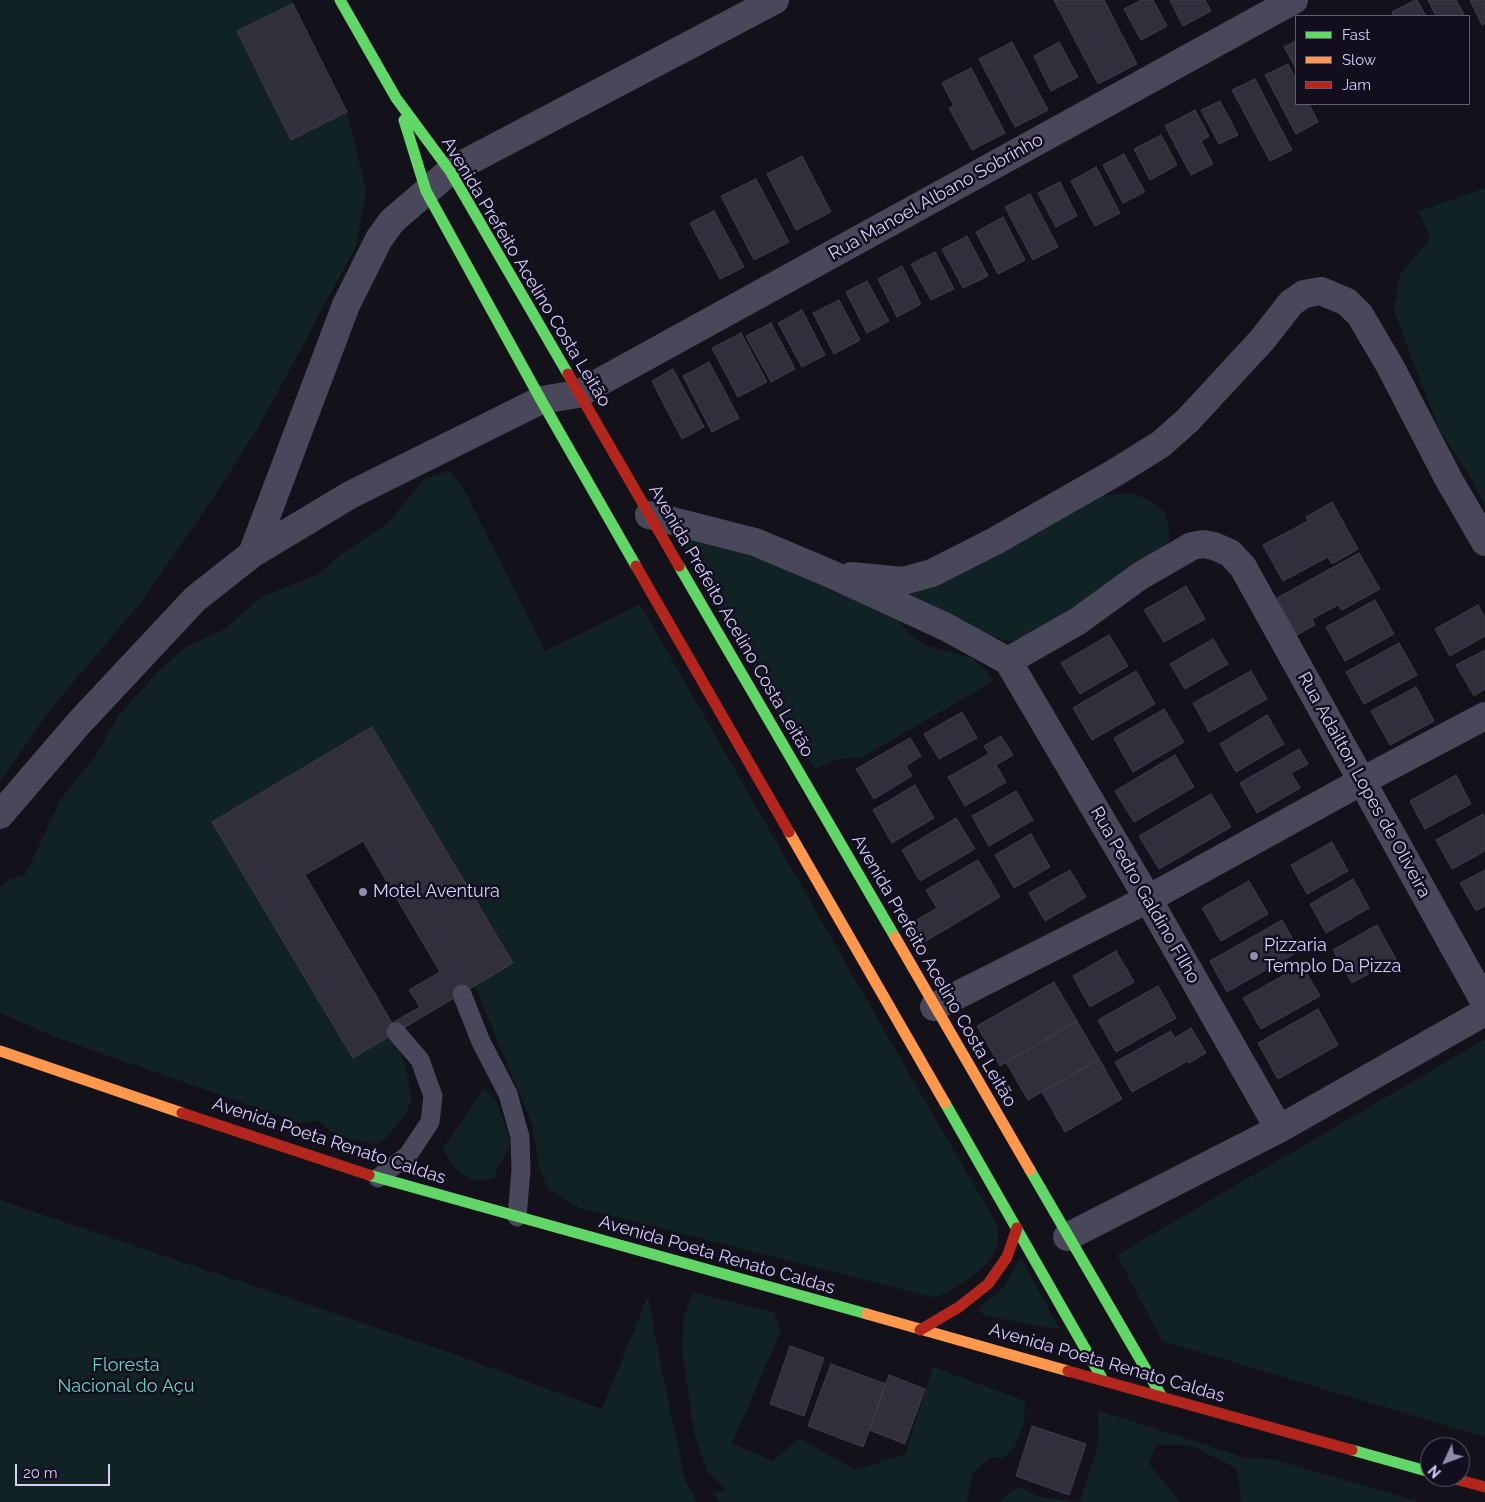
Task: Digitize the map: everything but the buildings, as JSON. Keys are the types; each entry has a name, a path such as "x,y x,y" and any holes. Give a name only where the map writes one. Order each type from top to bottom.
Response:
{"street":[{"path":"340,0 396,98"},
{"path":"252,554 346,304 379,239 392,221 450,171 775,0"},
{"name":"Rua Manoel Albano Sobrinho","path":"0,815 79,723 195,599 252,554 350,495 541,400 578,394 1294,0"},
{"name":"Avenida Prefeito Acelino Costa Leitão","path":"396,98 450,171 649,515 891,941 934,1007 1162,1397"},
{"name":"Avenida Prefeito Acelino Costa Leitão","path":"396,98 426,191 541,400 864,952 1103,1380"},
{"path":"831,574 903,581 932,573 973,553 1091,488 1161,444 1188,420 1262,340 1291,303 1304,294 1321,291 1347,302 1360,315 1390,366 1449,480 1485,542"},
{"path":"649,515 755,542 831,574 946,627 1008,661"},
{"name":"Rua Adailton Lopes de Oliveira","path":"1008,661 1078,622 1140,576 1192,546 1203,544 1214,546 1230,553 1243,567 1485,1003"},
{"name":"Rua Pedro Galdino FIlho","path":"1008,661 1280,1129"},
{"path":"934,1007 1148,899 1362,781 1485,716"},
{"path":"1068,1237 1280,1129 1485,1012"},
{"name":"Avenida Poeta Renato Caldas","path":"0,1051 344,1168 1420,1469"},
{"path":"920,1330 959,1307 988,1284 1007,1258 1017,1228"},
{"path":"1470,1483 1485,1487"}],"lane":[{"path":"462,994 481,1042 508,1094 520,1137 521,1170 517,1217"},
{"path":"378,1178 408,1155 430,1122 433,1096 420,1060 396,1032"}],"green space":[{"path":"0,0 291,0 293,4 237,32 291,140 347,112 366,191 356,246 261,423 215,495 140,604 52,707 0,782"},
{"path":"1485,188 1485,505 1473,481 1439,429 1394,311 1400,274 1430,239 1419,211"},
{"path":"449,471 462,486 545,651 640,604 998,1226 998,1245 990,1261 965,1282 936,1298 580,1208 548,1189 539,1167 532,1124 475,986 513,963 372,727 212,822 353,1058 390,1036 398,1046 406,1068 412,1100 405,1115 385,1139 376,1144 348,1139 329,1130 319,1121 300,1123 58,1038 0,1013 0,888 10,879 25,875 61,799 96,755 118,716 157,673 185,647 225,629 261,597 319,574 340,555 388,523 424,479"},
{"path":"1133,494 1152,501 1164,512 1169,526 1169,540 1160,550 1021,642 1009,641 976,632 902,592 1095,495"},
{"path":"675,530 763,559 895,617 909,633 925,645 972,658 985,669 994,681 861,758 837,759 815,769 777,713 759,675 724,620"},
{"path":"1485,1039 1485,1437 1162,1341 1117,1255"},
{"path":"484,1088 497,1102 511,1144 494,1178 472,1181 452,1165 443,1149"},
{"name":"Floresta Nacional do Açu","path":"0,1200 448,1352 602,1409 648,1296 685,1480 697,1502 0,1502"},
{"path":"1021,1258 1060,1330 987,1316 977,1310 1003,1288"},
{"path":"693,1292 774,1312 781,1331 732,1443 773,1461 799,1438 856,1470 905,1454 933,1367 1025,1401 1024,1425 1014,1448 1003,1458 990,1457 973,1473 967,1502 720,1502 713,1492 727,1491 707,1471 694,1434 682,1349 684,1317"},
{"path":"1098,1410 1246,1458 1272,1459 1421,1502 1241,1502 1237,1469 1191,1445 1156,1445 1149,1464 1179,1502 1080,1502 1097,1449"},
{"path":"1020,1487 1038,1496 1080,1502 999,1502 1010,1492"}],"traffic: fast":[{"path":"340,0 396,98 450,171 568,374"},
{"path":"404,120 426,191 541,400 636,566"},
{"path":"679,566 895,937"},
{"path":"945,1103 1103,1380"},
{"path":"1030,1170 1162,1397"},
{"path":"369,1175 867,1314"},
{"path":"1352,1450 1420,1469"}],"traffic: slow":[{"path":"789,832 945,1103"},
{"path":"895,937 1030,1170"},
{"path":"0,1051 182,1113"},
{"path":"867,1314 1068,1371"}],"traffic: jam":[{"path":"568,374 679,566"},
{"path":"636,566 789,832"},
{"path":"182,1113 369,1175"},
{"path":"920,1330 959,1307 988,1284 1007,1257 1017,1228"},
{"path":"1068,1371 1352,1450"},
{"path":"1470,1483 1485,1487"}],"place":[{"name":"Motel Aventura","path":"363,892"},
{"name":"Pizzaria Templo Da Pizza","path":"1254,956"}]}
